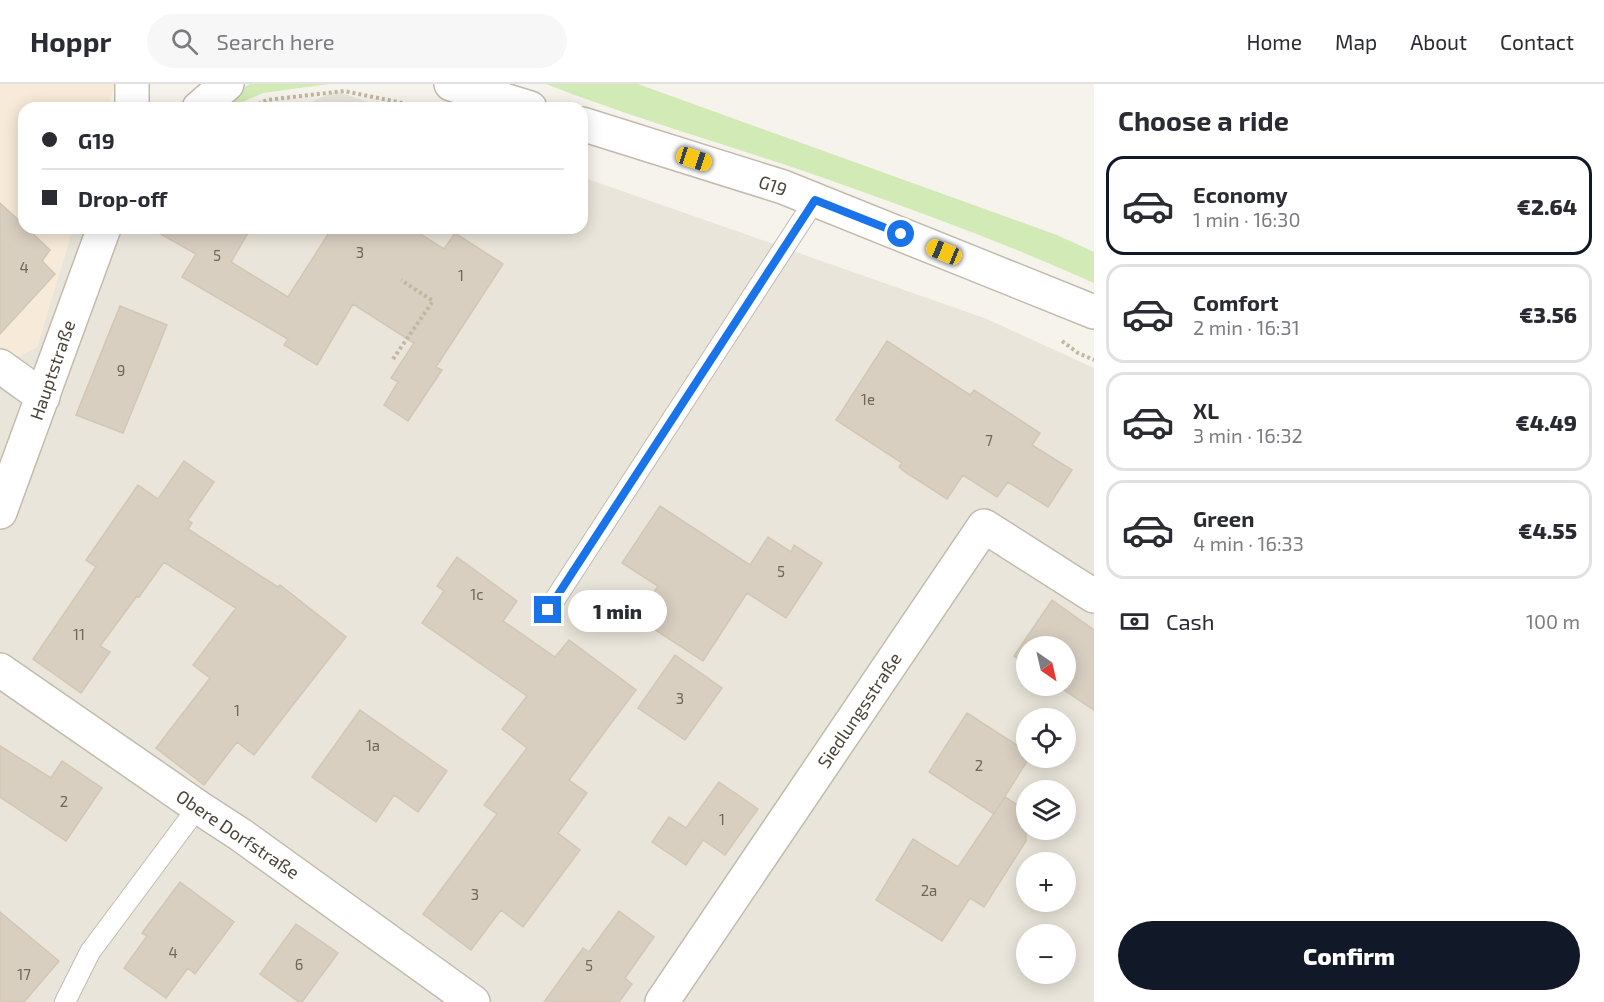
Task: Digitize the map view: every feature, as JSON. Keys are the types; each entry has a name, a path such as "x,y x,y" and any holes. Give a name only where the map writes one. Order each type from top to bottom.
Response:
{"street":[{"path":"132,84 132,102"},
{"path":"206,102 227,84"},
{"path":"451,84 511,102"},
{"name":"G19","path":"588,126 783,187 1094,312"},
{"name":"Hauptstraße","path":"0,512 101,234"},
{"path":"0,366 43,397"},
{"name":"Siedlungsstraße","path":"662,1002 984,526 1094,596"},
{"name":"Obere Dorfstraße","path":"0,670 241,835 473,1002"}],"lane":[{"path":"548,610 815,200"},
{"path":"65,1002 90,952 198,807"}],"path":[{"path":"262,102 344,91 398,102"},
{"path":"393,359 432,302 401,280"}],"shaded area":[{"path":"0,84 115,84 110,102 18,102 18,234 71,234 37,347 15,358 0,346"},
{"path":"336,91 368,102 311,102"},
{"path":"588,179 987,319 1094,368 1094,1002 0,1002 0,346 15,358 37,347 71,234 588,234"}],"green space":[{"path":"250,84 329,84 263,93 242,102 224,102"},
{"path":"546,84 638,84 1057,235 1094,252 1094,283 901,206"}],"building":[{"path":"0,203 18,220 18,234 33,234 50,250 42,261 55,274 0,334"},
{"path":"161,234 247,234 231,262 288,297 328,234 420,234 444,249 457,234 503,264 436,367 442,370 408,421 384,405 398,382 391,378 414,343 353,304 317,365 284,345 288,339 182,277 196,254"},
{"path":"120,306 167,325 123,433 76,415"},
{"path":"887,341 970,395 974,390 1040,433 1032,445 1072,470 1048,507 1008,482 997,497 963,475 947,499 905,472 899,467 902,463 836,420"},
{"path":"184,461 214,482 188,520 192,523 188,529 278,587 280,585 346,637 254,755 237,742 204,785 156,748 210,678 193,665 236,608 164,562 100,646 110,652 81,693 33,659 96,567 86,560 138,485 158,499"},
{"path":"660,506 750,565 768,537 791,552 794,545 822,563 786,618 747,593 703,661 637,618 658,586 622,563"},
{"path":"457,557 517,601 503,621 555,657 569,640 636,690 569,780 587,793 558,833 580,850 523,927 501,910 471,950 423,914 497,814 484,805 527,748 502,729 527,696 422,623 444,591 437,586"},
{"path":"1052,600 1094,630 1094,710 1073,696 1076,696 1076,636 1028,636"},
{"path":"675,655 722,688 685,740 638,708"},
{"path":"360,710 447,771 418,812 394,795 376,822 312,777"},
{"path":"967,713 1016,745 1016,768 1023,768 994,814 929,772"},
{"path":"0,746 51,778 62,761 102,788 66,841 0,797"},
{"path":"719,782 758,809 725,855 703,840 686,865 652,842 669,817 686,828"},
{"path":"1005,797 1016,804 1016,840 1026,841 1019,852 1016,852 1016,857 984,907 970,898 942,941 876,900 913,839 958,867"},
{"path":"180,882 234,922 195,974 188,968 166,998 124,968 147,936 142,933"},
{"path":"619,911 654,937 625,978 632,984 619,1002 544,1002 583,948 589,952"},
{"path":"0,912 59,961 24,1002 0,1002"},
{"path":"296,924 338,953 302,1002 260,974"}],"route":[{"path":"548,610 815,200 901,234"}]}
